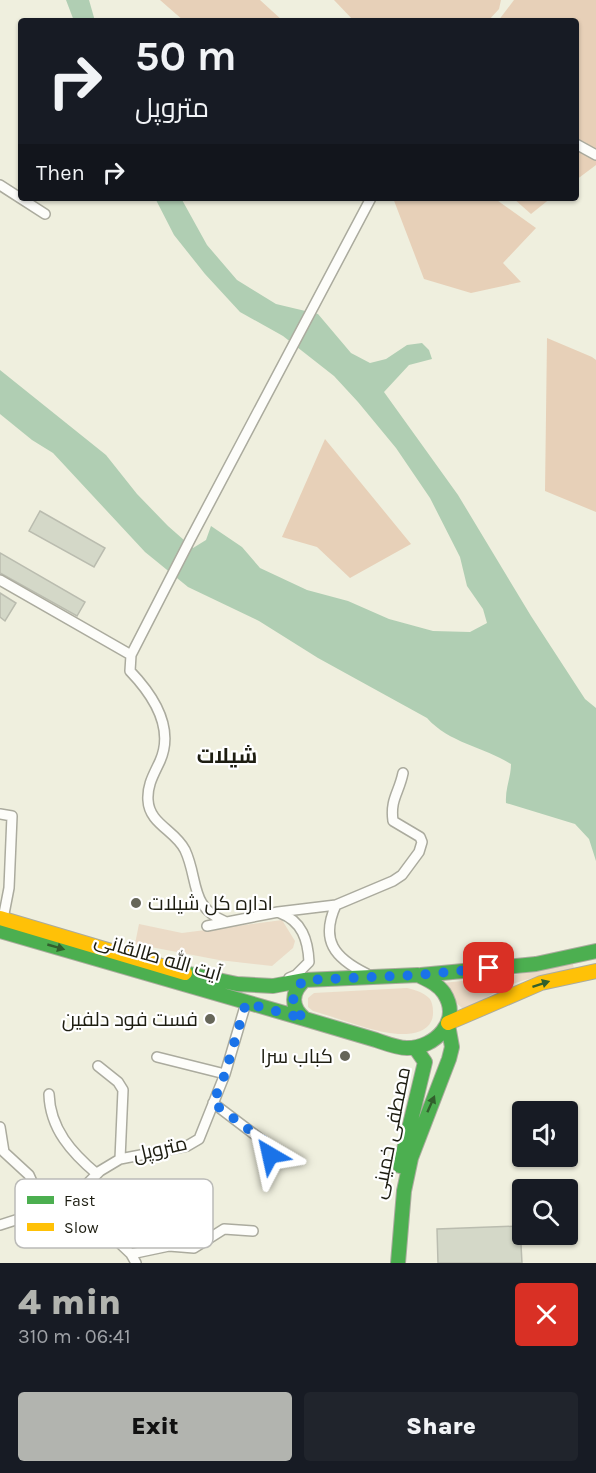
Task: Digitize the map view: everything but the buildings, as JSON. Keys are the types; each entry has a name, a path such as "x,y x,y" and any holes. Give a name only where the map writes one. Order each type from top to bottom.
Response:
{"main road":[{"name":"آیت الله طالقانی","path":"1,922 192,975 256,986 273,986 305,980 418,975 536,964 596,951"},
{"name":"آیت الله طالقانی","path":"1,922 246,1003 404,1048 416,1049"},
{"path":"416,1049 438,1039 448,1024 541,983 596,971"},
{"name":"مصطفی خمینی","path":"398,1263 404,1191 411,1158 446,1070 452,1047 447,996 435,982 418,975"},
{"path":"305,980 297,987 293,997 294,1008 305,1019"},
{"path":"256,986 276,996 278,1003 271,1009"},
{"name":"مصطفی خمینی","path":"392,1263 398,1176 425,1062 416,1049"},
{"path":"425,1062 431,1057 439,1058 446,1070"}],"street":[{"path":"579,146 596,154"},
{"path":"0,185 18,197"},
{"path":"25,201 45,214"},
{"path":"226,922 212,916 203,907 185,850 150,812 147,798 150,780 160,762 165,740 156,703 130,671 131,655 369,201"},
{"path":"0,580 131,655"},
{"path":"207,926 278,912 336,905 402,875 419,852 422,842 420,837 393,821 391,810 393,797 400,787 403,772"},
{"path":"0,814 12,816 9,888 1,922"},
{"path":"336,905 328,927 333,948 341,959 372,977"},
{"path":"273,986 297,975 309,962 309,948 301,927 287,915 278,912"},
{"name":"متروپل","path":"92,1179 120,1159 188,1146 199,1139 225,1074 246,1003"},
{"path":"157,1057 225,1074"},
{"path":"98,1066 118,1082 123,1090 120,1159"},
{"path":"49,1094 49,1107 63,1139 75,1155 97,1174"},
{"path":"213,1103 267,1143 273,1167"},
{"path":"0,1127 2,1152 31,1179"},
{"path":"0,1224 15,1220"},
{"path":"213,1236 224,1229 253,1231"},
{"path":"125,1248 136,1263"},
{"path":"131,1254 160,1248"}],"shaded area":[{"path":"66,0 89,0 94,18 73,18"},
{"path":"160,0 260,0 280,18 181,18"},
{"path":"334,0 501,0 499,9 491,18 351,18"},
{"path":"514,0 596,0 596,165 579,178 579,18 500,18"},
{"path":"157,201 183,201 207,245 237,280 276,304 318,314 351,353 370,363 386,359 407,345 422,343 429,350 432,359 409,365 384,392 458,495 531,616 585,699 596,708 596,861 589,839 575,824 506,803 511,764 456,739 427,718 318,658 259,621 188,587 145,552 53,453 32,440 0,414 0,370 106,455 137,494 193,548 206,540 211,526 242,547 260,568 307,590 348,601 389,619 433,631 470,632 487,623 483,609 467,586 460,557 430,498 396,448 334,376 283,336 240,312 205,274 174,235"},
{"path":"394,201 498,201 536,228 503,263 521,282 471,293 424,279"},
{"path":"516,201 547,201 531,214"},
{"path":"547,338 596,360 596,512 545,491"},
{"path":"325,439 411,544 350,578 317,547 282,537"},
{"path":"282,920 295,941 293,948 272,966 219,960 135,944 139,924 182,933"},
{"path":"573,964 574,969 509,985 473,1005 462,1008 452,999 442,983 503,977"},
{"path":"407,988 427,996 433,1006 431,1022 424,1029 415,1033 394,1034 371,1029 313,1011 308,1007 308,998 314,993"}],"traffic: fast":[{"path":"0,931 305,1019"},
{"path":"421,975 536,964 596,951"},
{"path":"185,973 237,984 273,986 305,980 418,975 436,985 444,993 449,1003 448,1023 436,1038 417,1047 391,1045 305,1019 297,1010 294,1000 297,989 305,980"},
{"path":"398,1263 404,1191 411,1158 449,1059 452,1047 448,1025"},
{"path":"400,1166 425,1062 416,1049"}],"traffic: slow":[{"path":"0,918 185,973"},
{"path":"448,1023 541,983 596,971"}],"place":[{"name":"اداره کل شیلات","path":"136,903"},
{"name":"فست فود دلفین","path":"210,1019"},
{"name":"کباب سرا","path":"345,1056"}],"district":[{"name":"شیلات","path":"227,756"}],"route":[{"path":"270,1155 267,1143 213,1103 225,1074 246,1003 305,1019 294,1008 293,1002 294,992 305,980 418,975 489,968"}]}
